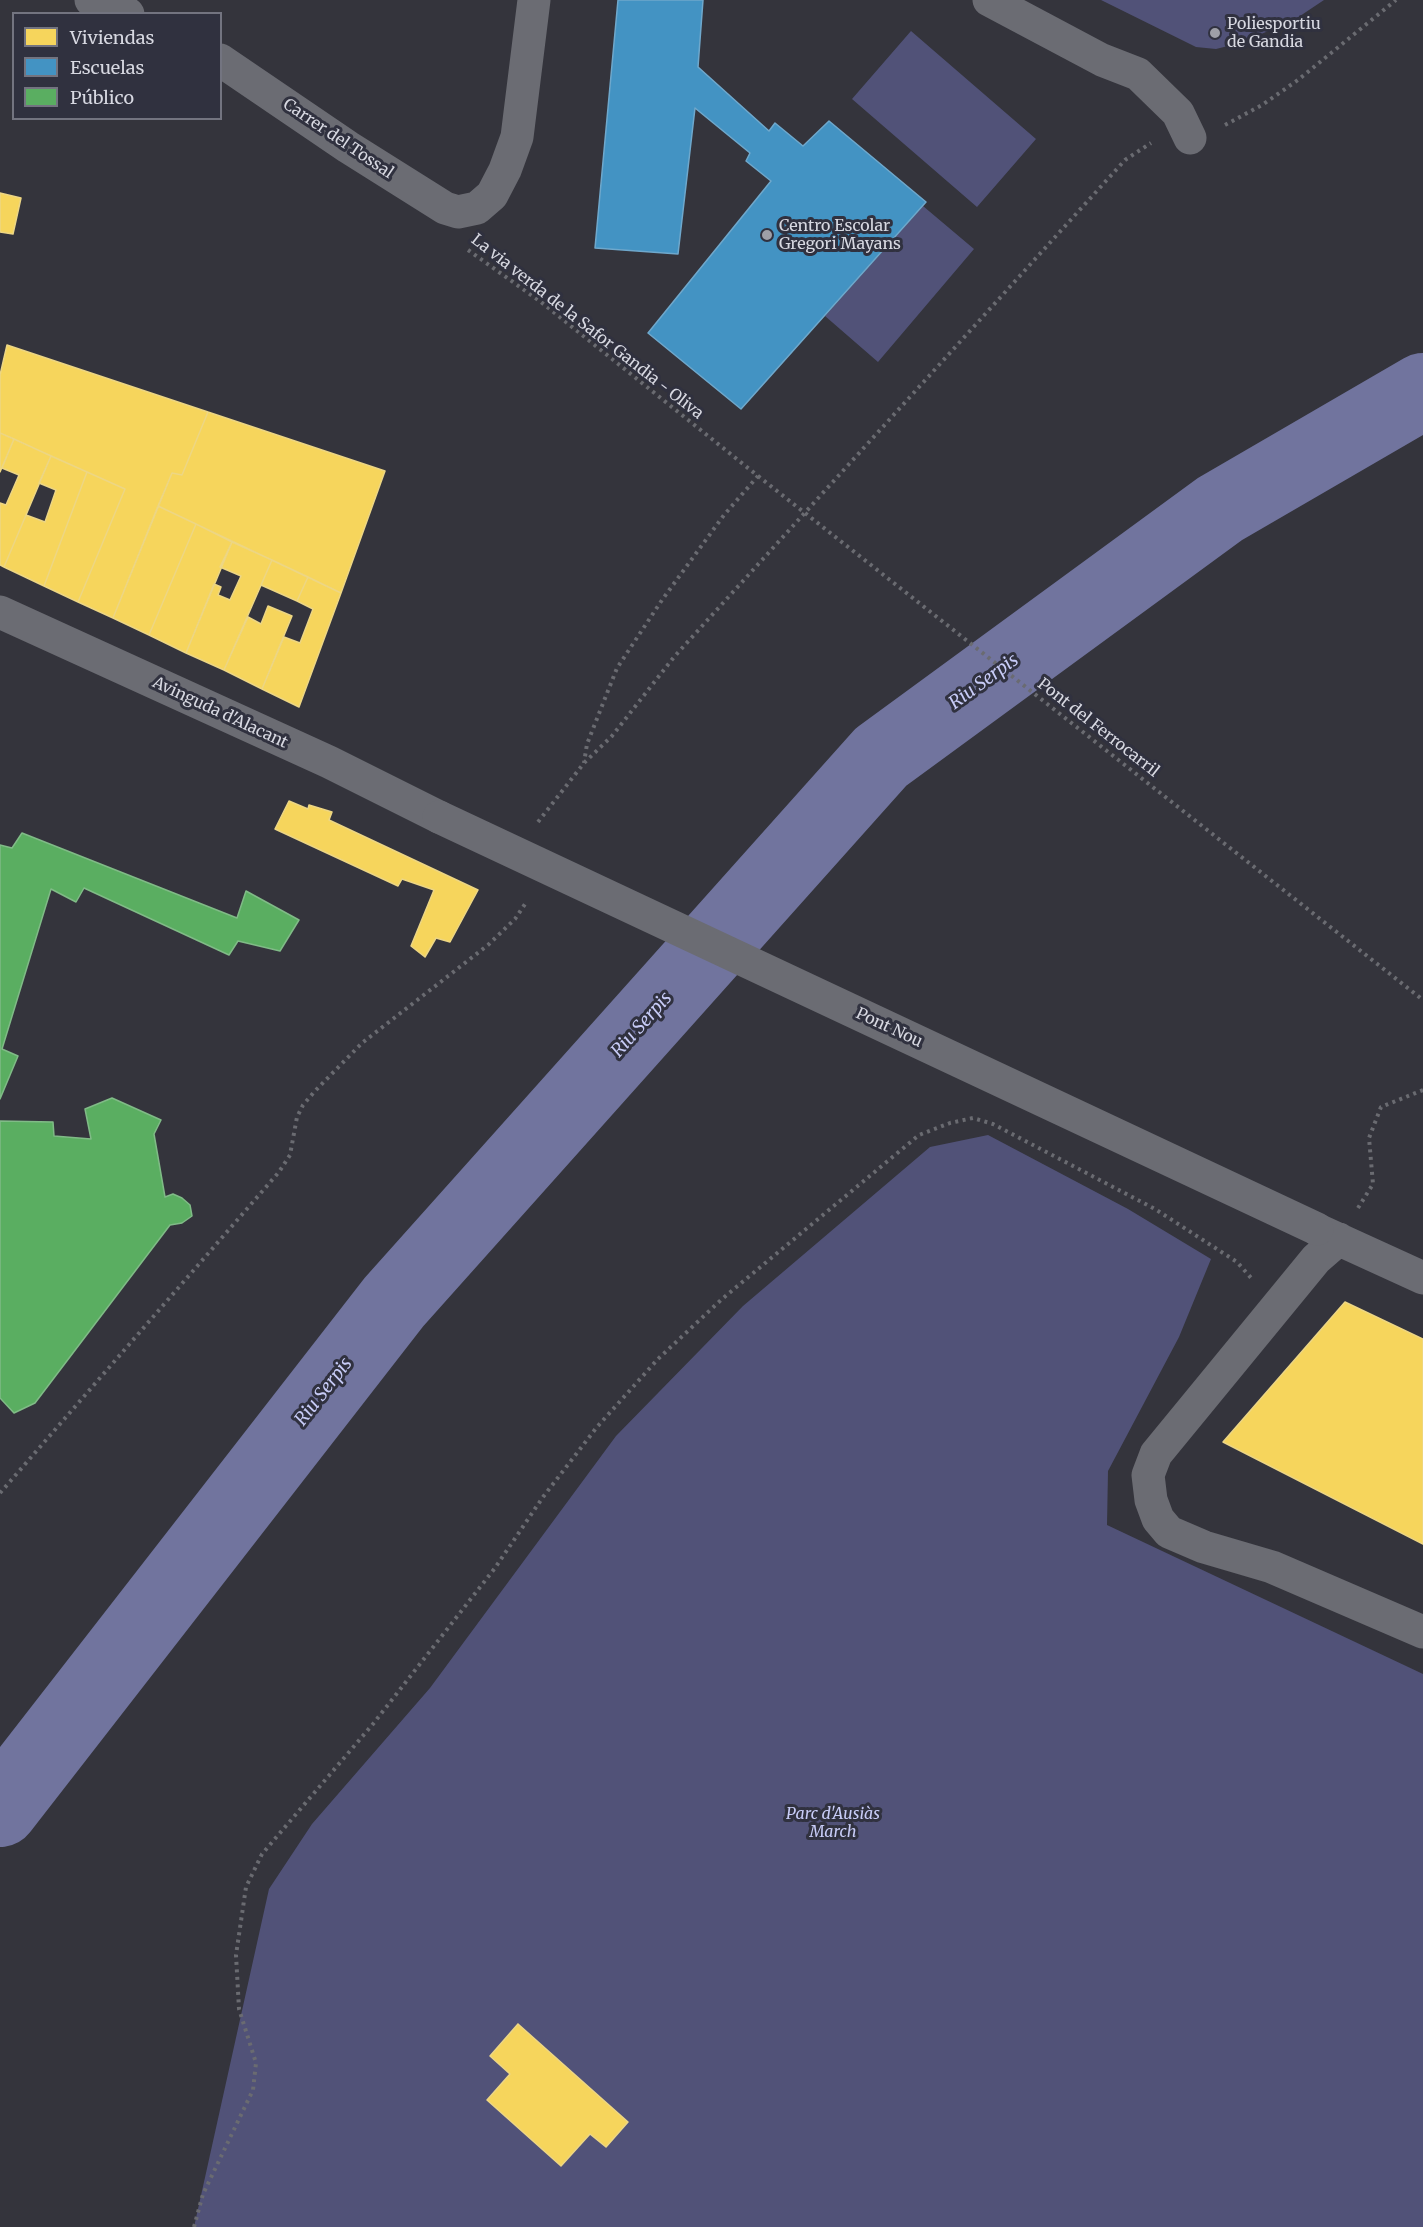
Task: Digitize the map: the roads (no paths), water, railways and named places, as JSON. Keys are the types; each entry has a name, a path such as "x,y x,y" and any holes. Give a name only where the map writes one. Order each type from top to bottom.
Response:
{"street":[{"path":"92,0 123,12"},
{"name":"Carrer del Tossal","path":"222,61 383,170 445,208 458,212 477,208 492,195 505,170 517,137 534,0"},
{"path":"989,0 1102,60 1138,74 1178,113 1190,138"},
{"name":"Avinguda d'Alacant","path":"0,612 329,762 440,817"},
{"name":"Pont Nou","path":"440,817 1328,1234"},
{"path":"1423,1278 1328,1234 1316,1259 1156,1454 1148,1475 1151,1500 1158,1519 1168,1532 1204,1547 1272,1567 1423,1632"}],"waterway":[{"name":"Riu Serpis","path":"0,1809 394,1302 881,757 1220,509 1423,391"}],"place":[{"name":"Poliesportiu de Gandia","path":"1215,33"},
{"name":"Centro Escolar Gregori Mayans","path":"767,235"}],"park label":[{"name":"Parc d'Ausiàs March","path":"833,1823"}]}
